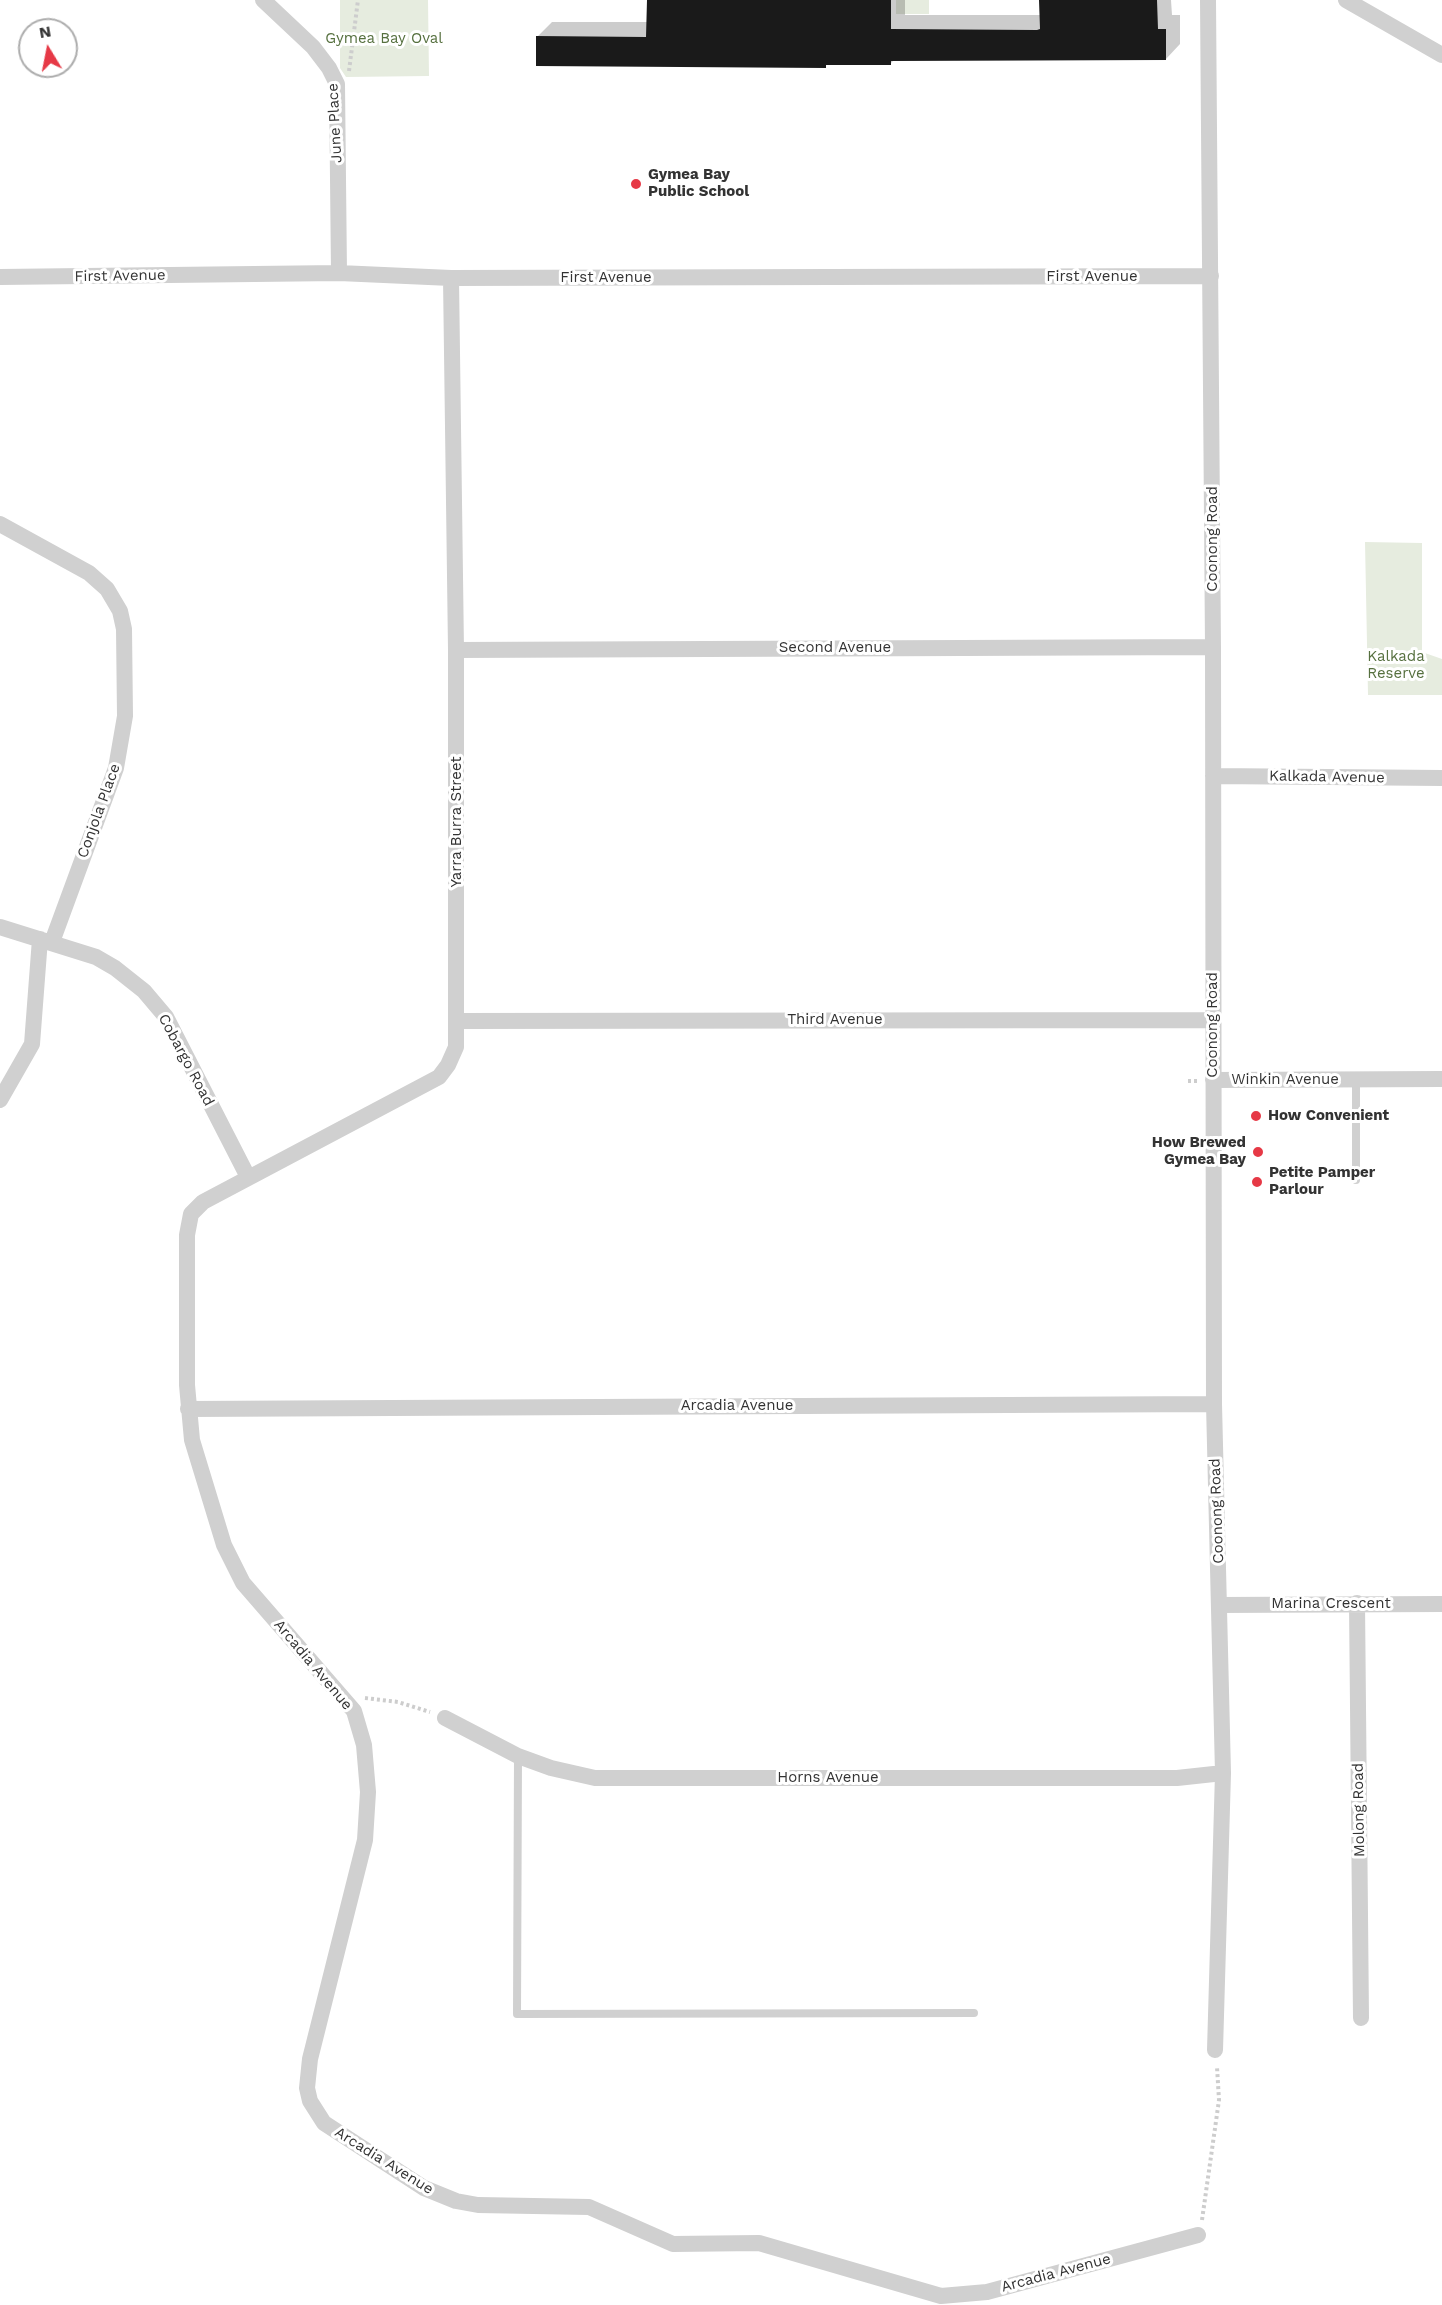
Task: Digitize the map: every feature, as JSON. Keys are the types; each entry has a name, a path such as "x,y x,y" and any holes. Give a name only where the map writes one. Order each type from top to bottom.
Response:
{"street":[{"name":"June Place","path":"263,0 319,54 333,76 337,94 339,273"},
{"name":"Coonong Road","path":"1208,0 1213,646 1214,1404 1223,1773 1215,2050"},
{"path":"1346,0 1442,55"},
{"name":"First Avenue","path":"0,277 339,273 451,278 1211,276"},
{"name":"Yarra Burra Street","path":"191,1214 203,1202 248,1177 438,1077 448,1065 456,1047 458,1021 456,650 451,278"},
{"name":"Conjola Place","path":"0,525 89,573 107,589 120,611 124,629 125,716 118,758 104,804 63,907 46,941 32,1044 0,1100"},
{"name":"Second Avenue","path":"456,650 1213,646"},
{"name":"Kalkada Avenue","path":"1213,776 1442,778"},
{"name":"Cobargo Road","path":"0,927 96,957 115,968 144,991 166,1017 248,1177"},
{"name":"Third Avenue","path":"458,1021 1212,1020"},
{"name":"Winkin Avenue","path":"1213,1080 1442,1078"},
{"name":"Arcadia Avenue","path":"191,1214 187,1235 188,1409 198,1467 233,1566 255,1597 343,1696 354,1712 364,1745 368,1792 365,1840 310,2059 307,2088 310,2102 324,2123 424,2188 456,2202 478,2205 589,2207 673,2244 759,2243 941,2296 987,2292 1198,2235"},
{"name":"Arcadia Avenue","path":"188,1409 1214,1404"},
{"name":"Molong Road","path":"1357,1603 1361,2018"},
{"name":"Marina Crescent","path":"1220,1605 1442,1604"},
{"name":"Horns Avenue","path":"445,1718 518,1756 575,1774 615,1779 1177,1778 1223,1773"}],"lane":[{"name":"Winkin Avenue","path":"1356,1079 1356,1180"},
{"path":"518,1756 517,2014 974,2013"}],"path":[{"path":"337,94 348,82 358,0"},
{"path":"343,1696 398,1702 445,1718"},
{"path":"1198,2235 1207,2201 1219,2100 1215,2050"}],"green space":[{"name":"Gymea Bay Oval","path":"340,0 428,0 429,76 346,77 340,68"},
{"path":"896,0 929,0 929,14 896,14"},
{"name":"Kalkada Reserve","path":"1365,542 1422,543 1422,652 1442,659 1442,695 1368,695"}],"building":[{"path":"647,0 891,0 891,29 1037,30 1040,29 1039,0 1157,0 1158,29 1166,29 1166,60 891,61 891,65 826,65 826,68 536,66 536,36 646,37"}],"place":[{"name":"Gymea Bay Public School","path":"636,184"},
{"name":"How Convenient","path":"1256,1116"},
{"name":"How Brewed Gymea Bay","path":"1258,1152"},
{"name":"Petite Pamper Parlour","path":"1257,1182"}]}
